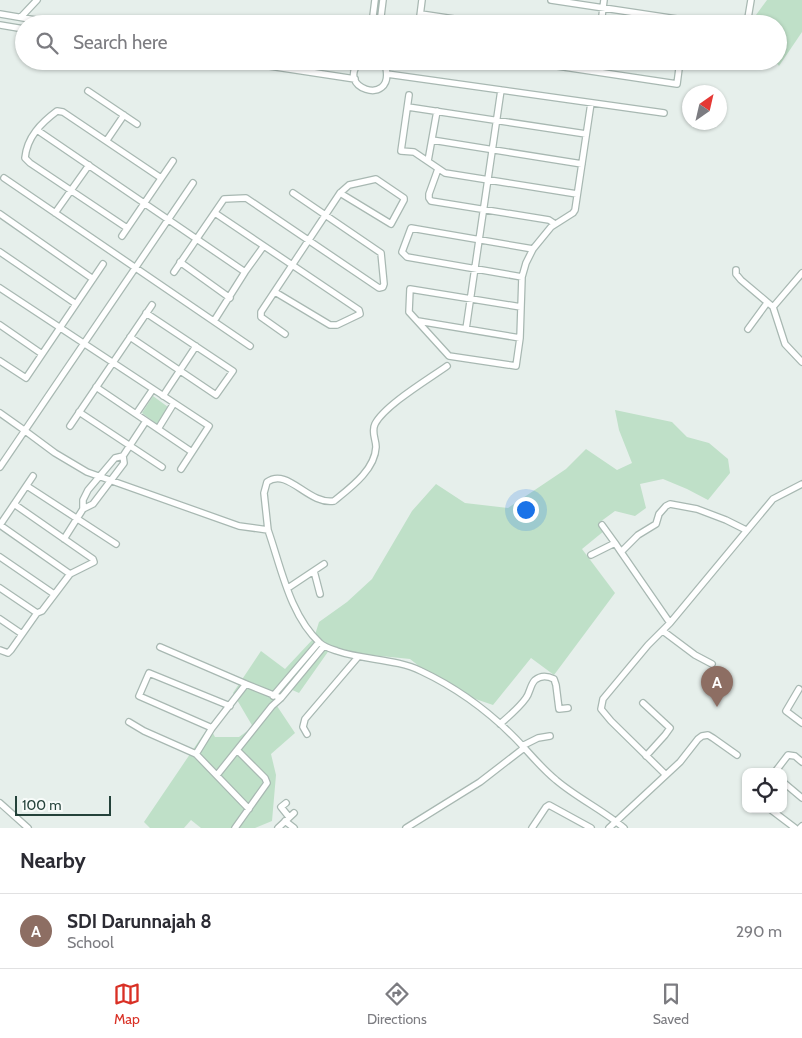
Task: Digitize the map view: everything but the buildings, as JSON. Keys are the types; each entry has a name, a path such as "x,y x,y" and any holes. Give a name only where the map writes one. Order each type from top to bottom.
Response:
{"street":[{"path":"24,15 37,0"},
{"path":"373,15 375,0"},
{"path":"381,15 383,0"},
{"path":"422,0 420,14 427,15"},
{"path":"551,0 650,15"},
{"path":"602,15 604,0"},
{"path":"749,15 752,0"},
{"path":"0,14 15,17"},
{"path":"0,25 15,28"},
{"path":"296,70 355,79"},
{"path":"355,70 355,79 358,85 370,91 376,90 386,81 386,70"},
{"path":"581,70 677,84 679,70"},
{"path":"387,74 664,114"},
{"path":"466,329 501,90"},
{"path":"88,91 137,124"},
{"path":"410,96 401,151 414,152 445,173 577,194"},
{"path":"521,307 410,289 409,312 449,356 514,367 517,364 520,338 522,277 533,248 551,227 575,210 591,103"},
{"path":"408,107 586,134"},
{"path":"127,228 30,163 25,158 28,141 57,111 69,115 161,178"},
{"path":"428,161 437,111"},
{"path":"107,140 124,115"},
{"path":"37,130 246,272"},
{"path":"432,140 582,164"},
{"path":"122,236 173,161"},
{"path":"55,213 89,165"},
{"path":"438,169 429,194 429,198 432,201 549,220 555,224"},
{"path":"4,178 250,346"},
{"path":"285,334 261,317 261,312 340,193 349,185 376,179 404,198 404,200 391,224 340,193"},
{"path":"0,467 134,267 193,183"},
{"path":"174,272 225,198 246,198 379,288 384,285 381,253 293,193"},
{"path":"215,213 359,310 360,314 337,325 330,325 275,292"},
{"path":"0,214 93,279"},
{"path":"522,277 407,258 402,252 411,228 533,248"},
{"path":"214,322 263,247"},
{"path":"0,252 76,304"},
{"path":"180,262 230,298"},
{"path":"0,361 26,378 103,264"},
{"path":"736,270 736,274 741,280 773,307 785,344 802,362"},
{"path":"773,307 801,275"},
{"path":"0,288 209,426 181,469"},
{"path":"748,329 767,303"},
{"path":"70,426 152,305"},
{"path":"130,337 216,395 232,371 146,313"},
{"path":"418,321 520,338"},
{"path":"0,325 42,354"},
{"path":"163,396 196,346"},
{"path":"447,366 397,403 377,422 374,430 376,446 372,461 363,475 334,501 317,500 283,479 271,478 267,482 264,493 268,530 288,588 301,620 321,644 358,657 420,670 475,703 500,724 538,765 558,782 624,828"},
{"path":"96,387 192,452"},
{"path":"136,414 153,389"},
{"path":"158,429 174,403"},
{"path":"79,412 162,467"},
{"path":"0,414 55,454 77,467 238,526 268,530"},
{"path":"64,539 83,509 84,496 115,458 123,456 146,421"},
{"path":"83,509 93,504 124,463 123,456"},
{"path":"33,476 0,525 71,573"},
{"path":"666,775 602,710 603,699 648,645 670,623 773,499 802,484"},
{"path":"27,486 116,544"},
{"path":"0,650 8,653 37,613 42,611 71,573 93,563 94,560 14,504"},
{"path":"621,552 638,535 656,524 659,514 670,504 697,510 726,520 746,530"},
{"path":"602,525 670,623"},
{"path":"592,555 615,543"},
{"path":"0,557 54,594"},
{"path":"288,588 324,564"},
{"path":"314,571 320,594"},
{"path":"0,588 37,613"},
{"path":"0,618 22,634"},
{"path":"663,631 694,655 712,664"},
{"path":"272,706 274,694 321,644"},
{"path":"217,775 272,706 281,698 321,644"},
{"path":"160,647 281,698"},
{"path":"307,734 304,727 305,719 358,657"},
{"path":"212,728 139,696 149,673 230,706"},
{"path":"500,724 528,696 535,681 542,677 554,679 558,709 568,708"},
{"path":"196,754 212,728 246,684"},
{"path":"801,688 786,711 802,723"},
{"path":"643,703 670,728 646,756"},
{"path":"129,722 196,754 249,809"},
{"path":"609,828 680,762 702,736 708,735 737,755"},
{"path":"406,828 480,782 523,747 536,739 550,736"},
{"path":"235,828 267,783 265,778 237,750"},
{"path":"778,768 788,755 802,762"},
{"path":"787,785 802,798"},
{"path":"0,802 28,828"},
{"path":"286,803 281,807 289,817 294,828"},
{"path":"532,828 546,806 552,805 591,828"},
{"path":"775,813 795,828"},
{"path":"278,828 289,817"}],"green space":[{"path":"767,0 802,0 802,32 787,54 787,15 756,15"},
{"path":"153,396 168,407 157,424 142,413"},
{"path":"615,410 672,422 687,437 709,443 728,459 730,473 708,500 663,479 640,484 646,508 635,516 615,511 600,522 604,531 582,549 615,593 554,675 531,658 493,705 449,690 410,659 351,653 332,646 299,693 281,685 269,694 295,733 271,754 276,775 272,821 255,828 201,828 191,820 184,828 150,828 144,822 209,726 215,737 239,737 253,727 233,693 261,651 285,669 314,638 319,622 347,602 372,579 412,511 436,484 465,503 508,508 566,469 586,449 617,470 632,463 619,430"}],"place":[{"name":"SDI Darunnajah 8","path":"717,707"}]}
